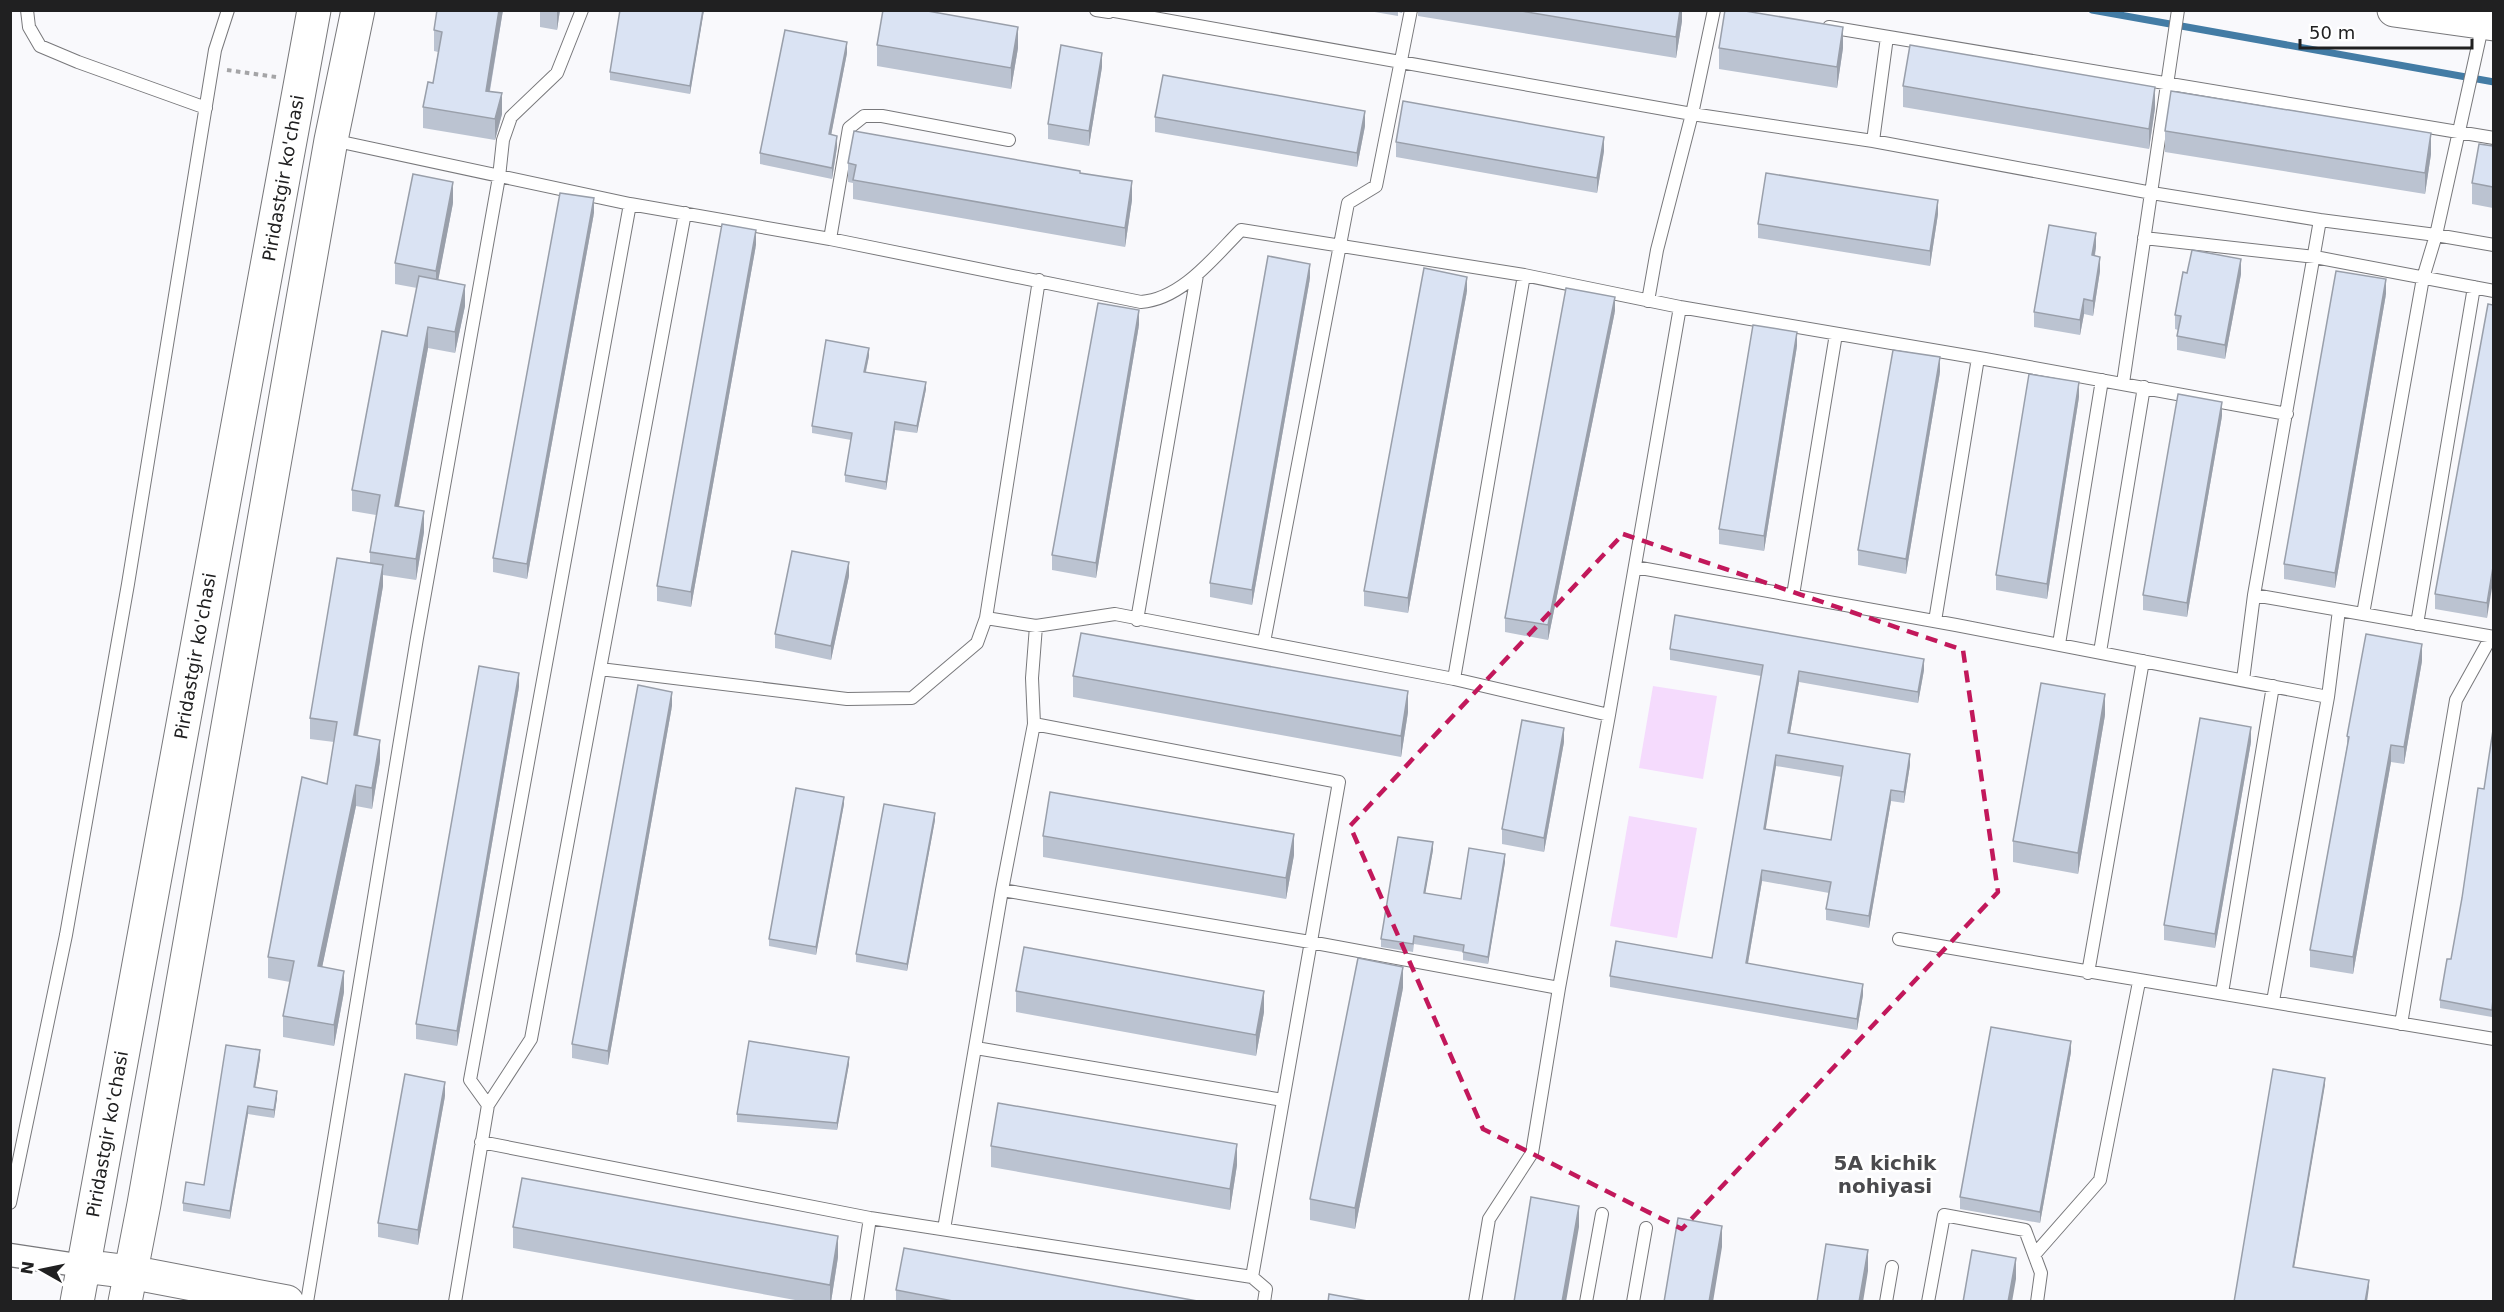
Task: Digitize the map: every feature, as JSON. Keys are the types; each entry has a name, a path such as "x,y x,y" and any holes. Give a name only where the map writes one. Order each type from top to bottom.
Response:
{"main road":[{"name":"Piridastgir ko'chasi","path":"77,1302 314,10"},
{"path":"127,1287 144,1204 331,140 358,10"},
{"path":"2394,10 2488,23"},
{"path":"83,1266 127,1287 286,1302"}],"street":[{"path":"10,1255 83,1266"}],"lane":[{"path":"27,10 29,27 40,46 206,108"},
{"path":"10,1203 66,934 126,596 215,50 228,10"},
{"path":"307,1302 419,627 499,177 503,140 511,117 557,73 582,10"},
{"path":"1264,642 1348,203 1376,186 1411,10"},
{"path":"1648,301 1657,250 1692,114 1714,10"},
{"path":"1105,11 1402,61 1692,114 1873,141 2151,192 2320,220 2493,244"},
{"path":"2123,383 2178,12"},
{"path":"2363,614 2423,278 2436,235 2472,63 2488,23"},
{"path":"1819,26 2493,138"},
{"path":"1873,141 1887,37"},
{"path":"830,239 849,128 864,116 882,116 1009,140"},
{"path":"331,140 630,204 830,239 1141,302 1154,301 1197,275 1241,230 1524,275 1680,307 2123,383 2287,414"},
{"path":"488,1105 470,1080 630,204"},
{"path":"455,1302 488,1105 531,1039 685,213"},
{"path":"2243,680 2254,595 2320,220"},
{"path":"2144,238 2315,257 2493,291"},
{"path":"1137,620 1197,275"},
{"path":"1454,679 1524,275"},
{"path":"600,669 847,699 912,698 977,643 986,618 1039,280"},
{"path":"2417,624 2474,287"},
{"path":"1475,1302 1489,1219 1532,1153 1559,988 1680,307"},
{"path":"1793,595 1836,334"},
{"path":"1935,621 1978,358"},
{"path":"2059,644 2102,380"},
{"path":"2100,652 2144,387"},
{"path":"1635,567 2059,644 2328,697"},
{"path":"2254,595 2492,637 2456,700 2402,1024"},
{"path":"2273,1002 2328,697 2340,610"},
{"path":"986,618 1036,626 1115,614 1454,679 1609,715"},
{"path":"944,1229 1002,890 1034,723 1032,678 1036,626"},
{"path":"2088,973 2143,661"},
{"path":"2222,993 2273,686"},
{"path":"1034,723 1339,783 1252,1276"},
{"path":"1002,890 1310,942 1559,988"},
{"path":"1899,939 2139,982 2222,993 2493,1040"},
{"path":"2035,1254 2100,1180 2139,982"},
{"path":"976,1048 1283,1100"},
{"path":"482,1143 870,1218 1252,1276 1266,1289 1264,1302"},
{"path":"1587,1302 1602,1214"},
{"path":"1928,1302 1944,1215 2025,1230 2041,1273 2037,1302"},
{"path":"857,1302 870,1218"},
{"path":"1633,1302 1646,1228"},
{"path":"1886,1302 1892,1267"}],"path":[{"path":"213,68 285,78"}],"highlighted area":[{"path":"1623,534 1963,650 1998,892 1682,1229 1483,1129 1350,826"}],"shaded area":[{"path":"1653,686 1717,696 1703,779 1639,768"},
{"path":"1629,816 1697,828 1677,938 1610,926"}],"building":[{"path":"437,10 499,10 486,91 502,93 495,119 423,107 428,82 433,83 442,32 434,30"},
{"path":"620,10 703,10 690,86 610,72"},
{"path":"883,10 922,10 1018,27 1011,68 877,45"},
{"path":"1515,10 1680,10 1676,37"},
{"path":"1725,10 1739,10 1843,27 1837,67 1719,48"},
{"path":"785,30 847,42 829,134 837,136 832,168 760,153"},
{"path":"1061,45 1102,53 1089,131 1048,124"},
{"path":"1910,45 2155,87 2149,129 1903,86"},
{"path":"1163,75 1365,111 1357,153 1155,117"},
{"path":"2171,91 2431,133 2425,173 2165,131"},
{"path":"1403,101 1604,137 1597,178 1396,142"},
{"path":"854,131 1132,181 1125,228 853,180 856,165 848,163"},
{"path":"2479,144 2493,146 2493,187 2472,183"},
{"path":"1766,173 1938,200 1930,251 1758,224"},
{"path":"413,174 453,182 436,271 395,263"},
{"path":"560,193 594,198 527,564 493,558"},
{"path":"722,224 756,230 691,592 657,586"},
{"path":"2049,225 2096,233 2092,255 2100,257 2093,301 2084,299 2080,320 2034,312"},
{"path":"2192,250 2241,259 2225,345 2177,336 2181,316 2175,315 2183,272 2187,273"},
{"path":"1268,256 1310,264 1252,590 1210,583"},
{"path":"1424,268 1467,277 1408,598 1364,591"},
{"path":"2336,271 2386,279 2335,573 2284,564"},
{"path":"419,276 465,285 455,332 428,327 395,506 424,511 416,559 370,552 380,495 352,490 382,331 407,336"},
{"path":"1566,288 1615,297 1548,625 1505,618"},
{"path":"1098,303 1139,310 1096,563 1052,555"},
{"path":"2488,304 2493,305 2493,567 2487,603 2435,594"},
{"path":"1753,325 1797,332 1764,536 1719,529"},
{"path":"826,340 869,348 864,372 926,382 917,426 895,422 886,482 845,475 852,433 812,426"},
{"path":"1893,350 1940,357 1906,559 1858,550"},
{"path":"2029,374 2079,382 2047,584 1996,575"},
{"path":"2178,394 2222,402 2187,603 2143,595"},
{"path":"792,551 849,562 831,646 775,634"},
{"path":"337,558 383,565 354,735 380,740 372,788 356,785 318,966 344,971 334,1025 283,1016 294,961 268,957 302,777 327,784 337,722 310,718"},
{"path":"1675,615 1924,659 1918,692 1799,671 1788,733 1910,754 1904,792 1891,790 1869,916 1826,909 1831,882 1762,870 1746,963 1863,984 1857,1019 1610,976 1616,941 1712,958 1763,665 1670,649","holes":["1776,755 1843,766 1831,840 1764,829"]},
{"path":"1081,633 1408,691 1401,736 1073,676"},
{"path":"2366,634 2422,644 2404,747 2391,745 2353,957 2310,950"},
{"path":"479,666 519,673 457,1031 416,1024"},
{"path":"2041,683 2105,694 2078,853 2013,841"},
{"path":"638,685 672,692 608,1051 572,1044"},
{"path":"2200,718 2251,727 2215,934 2164,925"},
{"path":"1522,720 1564,728 1544,838 1502,829"},
{"path":"2493,730 2492,1010 2440,1000 2447,959 2451,959 2462,898 2478,788 2484,789"},
{"path":"796,788 844,797 816,947 769,939"},
{"path":"1050,792 1294,834 1286,878 1043,836"},
{"path":"884,804 935,813 907,964 856,954"},
{"path":"1398,837 1433,842 1424,893 1461,899 1469,848 1505,854 1488,957 1463,952 1464,945 1414,936 1413,944 1381,939"},
{"path":"1024,947 1264,991 1256,1035 1016,991"},
{"path":"1358,958 1403,967 1355,1208 1310,1199"},
{"path":"1991,1027 2071,1041 2040,1212 1960,1197"},
{"path":"749,1041 849,1057 837,1123 737,1114"},
{"path":"226,1045 260,1050 254,1087 277,1091 274,1110 248,1106 230,1211 183,1203 186,1182 204,1185"},
{"path":"2273,1069 2325,1078 2293,1267 2369,1280 2365,1302 2234,1302"},
{"path":"405,1074 445,1082 418,1230 378,1223"},
{"path":"998,1103 1237,1144 1230,1189 991,1146"},
{"path":"522,1178 838,1236 830,1285 513,1227"},
{"path":"1531,1197 1579,1206 1562,1302 1514,1302"},
{"path":"1678,1218 1722,1226 1709,1302 1664,1302"},
{"path":"1826,1244 1868,1250 1859,1302 1817,1302"},
{"path":"904,1248 1203,1302 958,1302 896,1290"},
{"path":"1972,1250 2016,1258 2008,1302 1963,1302"},
{"path":"1329,1294 1373,1302 1328,1302"}],"waterway":[{"path":"2092,10 2494,82"}],"district":[{"name":"5A kichik nohiyasi","path":"1885,1174"}]}
